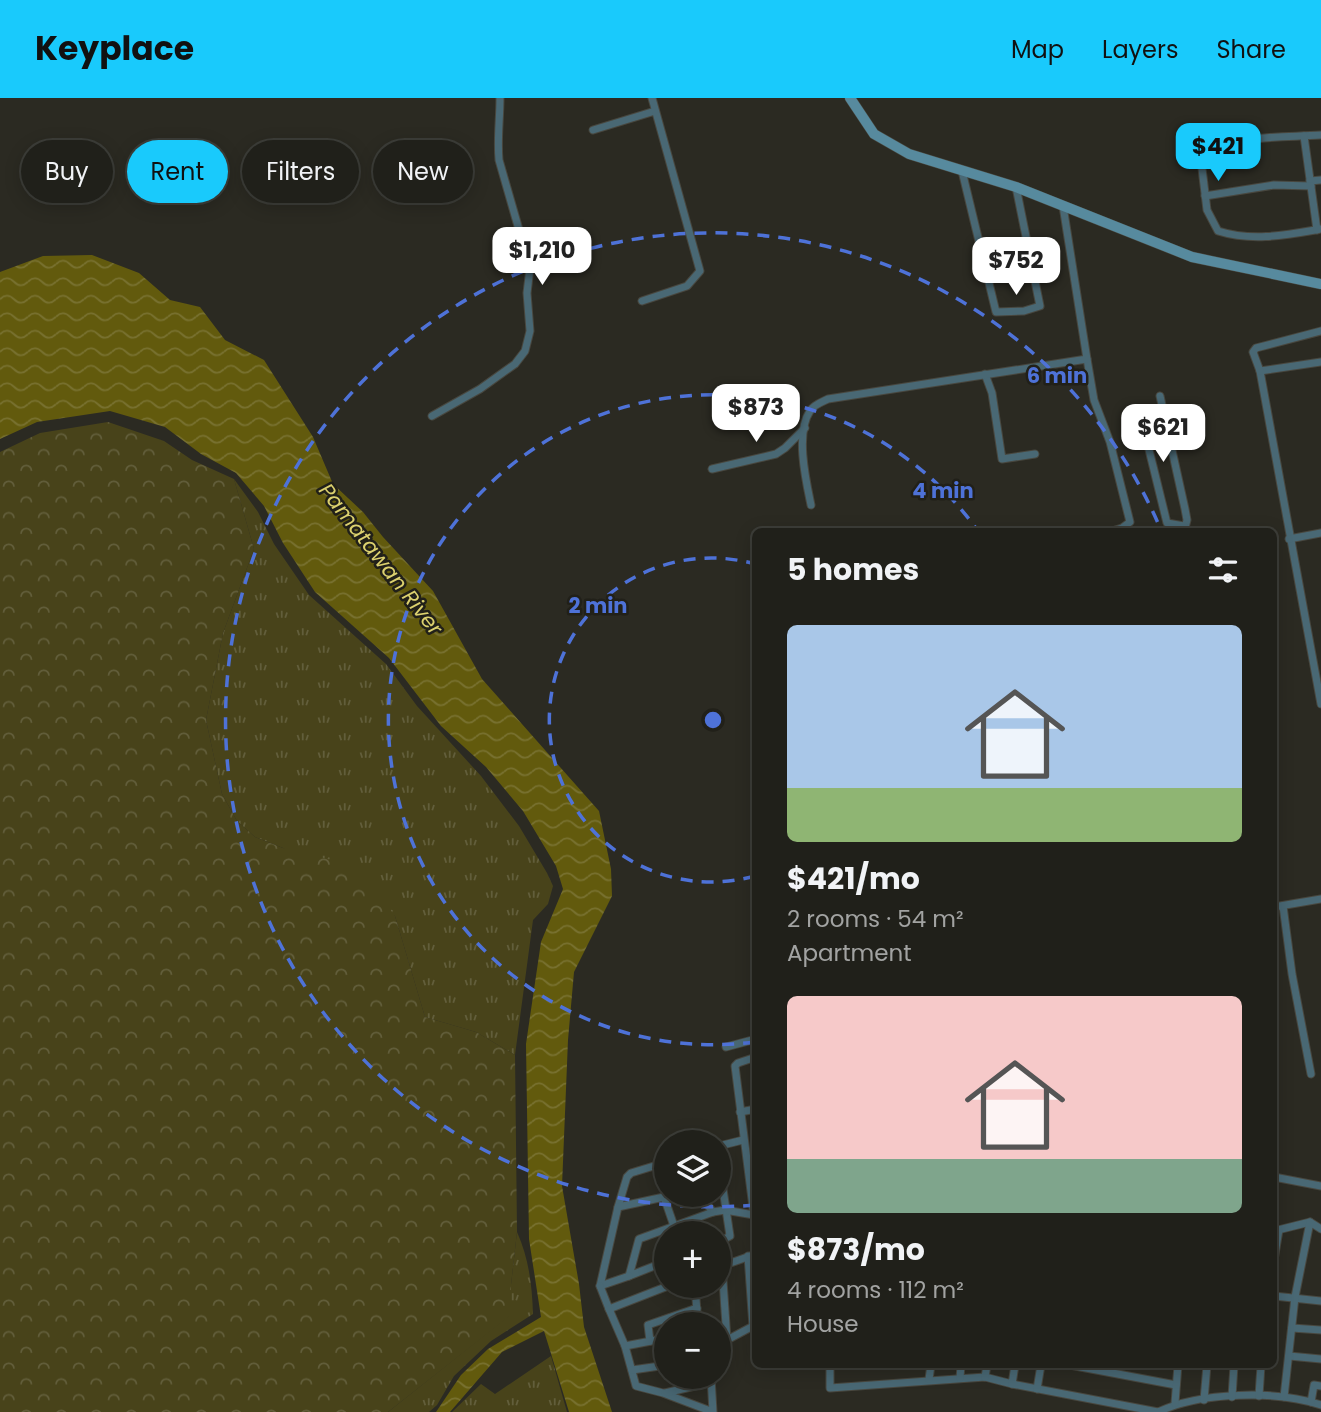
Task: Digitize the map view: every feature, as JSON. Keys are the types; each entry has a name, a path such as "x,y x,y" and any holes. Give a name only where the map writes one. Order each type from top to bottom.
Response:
{"street":[{"path":"432,416 480,389 515,364 525,351 530,331 527,293 530,268 499,160 497,142 500,98"},
{"path":"642,301 687,286 700,271 652,98"},
{"path":"850,98 874,134 909,154 1016,187 1192,257 1321,284"},
{"path":"593,130 655,111"},
{"path":"1304,136 1319,230 1274,237 1235,236 1218,231 1207,211 1201,160 1214,150 1257,137 1321,135"},
{"path":"962,171 996,312 1024,311 1040,306 1016,187"},
{"path":"1205,196 1321,180"},
{"path":"1063,206 1094,400 1110,442 1130,522 1122,528"},
{"path":"1321,331 1256,348 1254,352 1321,704"},
{"path":"811,505 802,452 811,409 828,398 1087,359"},
{"path":"1259,371 1321,362"},
{"path":"985,374 992,393 1002,459 1035,454"},
{"path":"1160,396 1178,470 1187,520 1184,528"},
{"path":"1140,413 1167,523 1181,528"},
{"path":"712,469 776,454 806,428"},
{"path":"1289,539 1321,533"},
{"path":"1311,1074 1278,907 1321,899"},
{"path":"726,1047 752,1040"},
{"path":"752,1058 735,1066 752,1196"},
{"path":"740,1112 752,1110"},
{"path":"731,1143 743,1140"},
{"path":"654,1166 631,1173 627,1177 600,1286 625,1346 636,1386 713,1412 712,1389"},
{"path":"1277,1178 1321,1185"},
{"path":"618,1207 664,1197 672,1221"},
{"path":"709,1207 713,1212"},
{"path":"725,1207 727,1221"},
{"path":"688,1221 725,1210 752,1214"},
{"path":"1277,1230 1310,1222 1321,1229"},
{"path":"1284,1397 1295,1297 1310,1222"},
{"path":"629,1276 639,1239 654,1233"},
{"path":"731,1262 752,1255"},
{"path":"600,1286 654,1266"},
{"path":"609,1309 654,1291"},
{"path":"1277,1296 1321,1301"},
{"path":"696,1298 697,1312"},
{"path":"650,1341 648,1325 697,1308"},
{"path":"731,1337 752,1327"},
{"path":"1292,1328 1321,1330"},
{"path":"625,1346 654,1340"},
{"path":"1289,1356 1321,1359"},
{"path":"632,1370 654,1367"},
{"path":"830,1368 830,1388 985,1377 1158,1412 1175,1403 1231,1397 1284,1397 1321,1405"},
{"path":"929,1379 931,1368"},
{"path":"960,1378 961,1368"},
{"path":"985,1377 986,1368"},
{"path":"1012,1384 1015,1368"},
{"path":"1038,1389 1041,1368"},
{"path":"1086,1368 1176,1385"},
{"path":"1175,1403 1178,1368"},
{"path":"1204,1400 1207,1368"},
{"path":"1231,1397 1234,1368"},
{"path":"1259,1396 1261,1368"},
{"path":"1311,1402 1314,1385 1321,1386"},
{"path":"663,1393 678,1389"}],"green space":[{"path":"108,422 164,441 192,460 234,479 254,549 223,633 206,720 222,794 237,821 255,837 283,848 344,863 370,882 395,916 425,1017 476,1032 515,1055 517,1232 511,1285 511,1315 388,1412 0,1412 0,452 40,433"},
{"path":"234,479 258,512 274,544 309,595 386,664 417,706 481,776 519,826 547,873 553,886 548,904 533,920 515,1055 476,1032 425,1017 395,916 283,848 255,837 237,821 222,794 206,720 223,633 254,549"},
{"path":"517,1232 529,1272 533,1314 491,1341 454,1376 437,1405 429,1412 388,1412 510,1315"},
{"path":"551,1356 567,1412 452,1412 481,1384 495,1394"}],"water":[{"name":"Pamatawan River","path":"92,255 139,273 170,300 200,307 225,340 264,360 313,437 333,484 363,512 433,591 482,679 599,811 611,869 612,896 574,972 568,1040 562,1186 584,1327 612,1412 569,1412 544,1331 502,1352 450,1412 436,1412 461,1375 488,1349 541,1317 529,1239 526,1044 541,942 563,889 556,866 523,811 486,767 441,726 389,658 315,592 283,543 264,506 236,473 201,454 165,427 110,411 37,422 0,439 0,272 43,256"}]}
